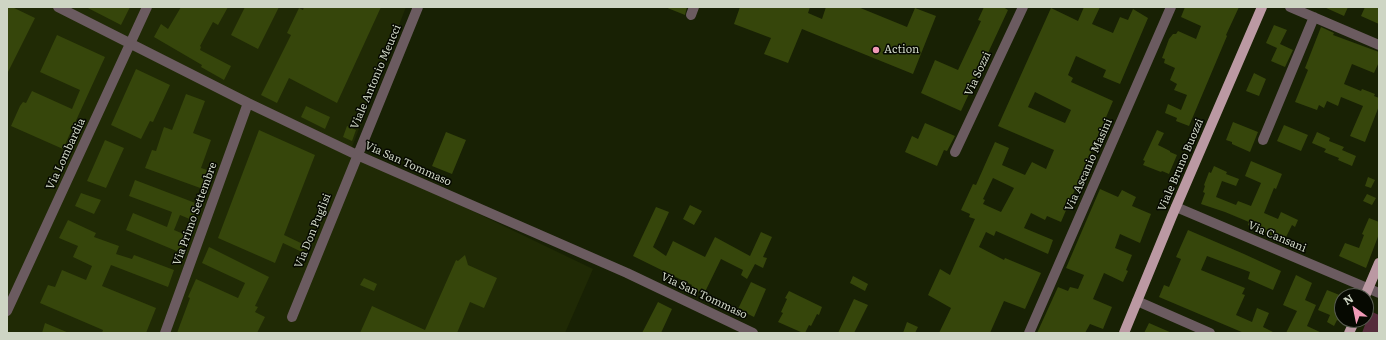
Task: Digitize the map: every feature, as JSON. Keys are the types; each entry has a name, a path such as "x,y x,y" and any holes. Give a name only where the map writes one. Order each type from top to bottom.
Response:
{"main road":[{"name":"Viale Bruno Buozzi","path":"1124,333 1176,207 1262,7"},
{"path":"1368,288 1379,262"}],"street":[{"name":"Via San Tommaso","path":"58,7 130,44 357,155 627,273 753,333"},
{"name":"Via Lombardia","path":"7,311 147,7"},
{"name":"Viale Antonio Meucci","path":"357,155 418,7"},
{"name":"Via Sozzi","path":"955,152 1023,7"},
{"name":"Via Ascanio Masini","path":"1028,333 1171,7"},
{"path":"1290,7 1379,45"},
{"path":"1263,140 1314,17"},
{"name":"Via Primo Settembre","path":"165,333 248,102"},
{"name":"Via Don Puglisi","path":"292,317 357,155"},
{"name":"Via Cansani","path":"1176,207 1357,288"},
{"path":"1138,301 1210,333"}],"shaded area":[{"path":"7,7 406,7 350,152 593,269 565,333 7,333"},
{"path":"1374,313 1379,315 1379,333 1362,333 1364,328 1374,328"}],"building":[{"path":"7,7 12,7 35,18 7,74"},
{"path":"86,7 130,7 121,25"},
{"path":"181,7 228,7 218,25 213,22 200,46 200,50 231,66 224,80 201,67 202,65 154,37 161,24 168,29"},
{"path":"245,7 279,7 258,49 231,35"},
{"path":"304,7 381,7 337,103 289,78 277,103 261,95 291,35 287,33 299,8 303,10"},
{"path":"665,7 687,7 685,15"},
{"path":"740,7 810,7 808,13 822,19 826,7 858,7 907,27 915,8 936,16 913,74 802,29 788,63 764,54 771,38 734,24"},
{"path":"984,7 1003,7 1008,10 961,111 921,93 935,60 958,70 981,21 978,20"},
{"path":"1084,7 1100,7 1092,24 1113,33 1120,17 1128,20 1133,9 1148,18 1120,84 1103,77 1106,70 1076,56 1068,75 1073,78 1071,82 1113,101 1061,222 1047,216 1045,220 1031,213 1024,228 1053,240 1048,254 996,231 994,236 986,232 979,247 1004,260 1005,258 1041,273 1025,309 1004,301 990,333 939,333 951,308 928,295 940,269 950,275 975,219 969,217 970,214 961,210 973,184 976,185 995,142 1009,148 1002,165 1025,175 1032,162 1046,169 1054,150 998,126 1051,8 1078,21","holes":["1035,92 1071,110 1065,123 1028,107","993,178 1014,188 1001,212 983,204 985,200 983,199"]},
{"path":"1185,7 1239,7 1189,126 1176,121 1177,118 1165,113 1168,104 1181,110 1187,95 1174,90 1177,84 1170,80 1175,68 1164,63 1165,59 1162,58 1169,39 1178,31 1196,39 1201,26 1181,17"},
{"path":"1324,7 1348,7 1344,16"},
{"path":"1365,7 1379,7 1379,24 1361,16"},
{"path":"1274,25 1287,30 1280,44 1293,50 1285,67 1271,61 1277,48 1266,43"},
{"path":"1321,27 1334,33 1333,35 1379,52 1379,62 1374,73 1352,64 1344,84 1361,91 1362,89 1375,94 1374,96 1379,98 1379,106 1365,142 1350,136 1363,106 1341,97 1338,106 1327,101 1324,108 1319,105 1317,110 1295,102 1308,70 1305,68"},
{"path":"57,35 105,57 63,149 11,126 20,106 23,102 26,103 32,91 72,109 80,90 40,72"},
{"path":"136,69 170,85 153,122 150,121 141,139 111,125"},
{"path":"1254,73 1266,79 1259,96 1246,91"},
{"path":"186,94 205,101 193,133 211,140 201,168 210,171 203,189 145,168 152,150 156,151 164,127 172,130"},
{"path":"306,106 330,117 325,129 301,117"},
{"path":"1233,122 1258,132 1250,152 1226,140"},
{"path":"925,123 955,136 947,151 944,150 937,166 905,152 912,136 918,139"},
{"path":"1284,125 1308,135 1301,151 1277,141"},
{"path":"347,126 356,130 352,141 343,137"},
{"path":"259,130 315,155 284,235 305,245 302,252 283,243 275,263 218,238"},
{"path":"1157,130 1164,133 1158,145 1177,155 1169,174 1143,165 1145,161 1143,160"},
{"path":"446,132 466,140 452,174 432,166"},
{"path":"1317,132 1330,138 1329,141 1344,147 1342,150 1356,156 1352,166 1338,160 1339,158 1324,152 1326,149 1312,143"},
{"path":"105,140 124,148 106,188 87,181"},
{"path":"1251,161 1282,174 1276,189 1274,188 1264,213 1278,219 1281,212 1298,220 1295,227 1292,225 1285,239 1278,236 1278,238 1248,225 1249,222 1225,212 1201,204 1205,193 1203,192 1204,185 1209,172 1211,173 1214,166 1227,172 1226,174 1239,179 1236,186 1222,181 1216,197 1236,205 1238,201 1251,206 1261,183 1245,176"},
{"path":"1368,177 1375,180 1371,188 1365,186"},
{"path":"135,180 198,204 192,220 180,215 174,230 186,235 179,252 126,230 133,213 167,227 172,212 129,196"},
{"path":"1100,189 1118,197 1122,190 1136,197 1132,206 1151,214 1140,243 1120,234 1115,248 1132,255 1126,270 1128,271 1123,282 1104,273 1093,299 1112,307 1103,329 1090,324 1085,333 1037,333 1058,287 1068,291 1070,287 1078,289 1084,275 1066,268"},
{"path":"81,193 101,200 94,214 75,206"},
{"path":"1367,194 1376,198 1372,205 1363,201"},
{"path":"690,205 702,211 694,225 683,219"},
{"path":"656,207 669,212 653,247 666,256 673,241 705,257 715,237 750,256 761,232 772,237 763,257 767,258 763,268 755,264 747,279 741,275 743,270 721,259 704,294 691,288 692,285 633,256"},
{"path":"1369,218 1379,222 1379,234 1366,268 1339,256 1345,243 1359,248 1364,235 1362,234"},
{"path":"68,220 96,233 94,237 119,246 116,254 132,259 134,255 174,270 168,287 111,265 102,286 156,308 146,333 102,333 103,330 40,303 48,285 55,287 62,270 86,280 92,266 73,257 78,246 59,238"},
{"path":"1188,230 1281,271 1273,290 1248,279 1250,272 1207,256 1201,270 1245,288 1242,294 1245,295 1236,315 1252,322 1257,308 1269,313 1263,327 1275,333 1244,333 1159,297 1164,285 1169,287 1181,259 1176,257"},
{"path":"209,247 269,277 255,306 258,307 255,312 265,317 257,333 177,333 190,298 188,297 196,279 238,298 245,283 202,263"},
{"path":"465,255 468,265 497,278 484,308 470,302 457,333 360,333 372,306 425,330 456,260 458,261"},
{"path":"1296,275 1312,283 1305,300 1316,305 1307,326 1322,333 1286,333 1297,311 1283,305"},
{"path":"853,276 868,284 865,291 850,283"},
{"path":"364,278 377,284 374,291 360,285"},
{"path":"751,282 766,289 754,317 738,309"},
{"path":"1327,290 1334,293 1334,326 1327,322 1330,315 1318,310"},
{"path":"789,291 822,307 819,315 817,314 811,326 809,325 805,333 778,322 783,313 781,312 787,299 785,298"},
{"path":"854,299 868,305 854,333 838,333"},
{"path":"658,302 672,309 661,333 642,333"},
{"path":"907,322 918,327 915,333 903,333"},
{"path":"45,323 69,333 42,333"},
{"path":"1149,323 1172,333 1144,333"}],"place":[{"name":"Action","path":"876,50"}]}
